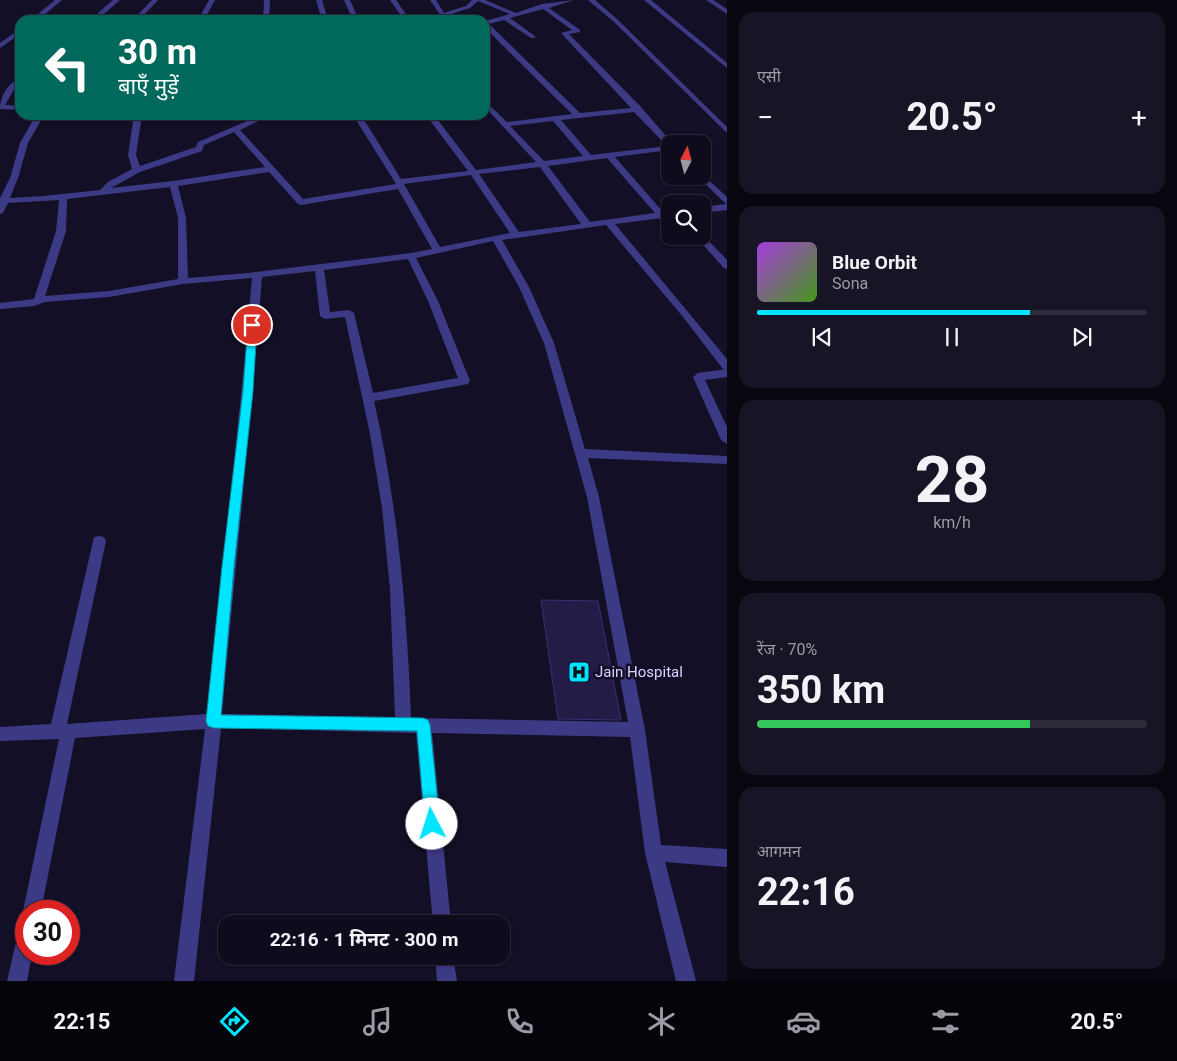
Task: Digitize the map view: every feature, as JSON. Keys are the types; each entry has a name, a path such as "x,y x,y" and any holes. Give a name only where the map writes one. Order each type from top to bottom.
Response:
{"street":[{"path":"40,15 59,0"},
{"path":"99,15 117,0"},
{"path":"141,15 155,0"},
{"path":"203,15 212,0"},
{"path":"266,15 267,0"},
{"path":"319,0 324,15"},
{"path":"347,0 354,15"},
{"path":"393,0 404,15"},
{"path":"433,0 443,14 468,7 475,0"},
{"path":"480,0 514,14"},
{"path":"490,21 558,1 571,0"},
{"path":"592,0 615,20 727,131"},
{"path":"647,0 727,66"},
{"path":"709,0 727,12"},
{"path":"542,6 578,31 564,33 661,135"},
{"path":"504,17 533,37"},
{"path":"490,28 577,115"},
{"path":"0,46 15,35"},
{"path":"15,84 0,107 15,108"},
{"path":"490,108 542,164 587,225"},
{"path":"505,124 638,109"},
{"path":"555,118 590,158"},
{"path":"0,211 2,201 14,178 24,143 37,120"},
{"path":"137,120 132,155 137,171"},
{"path":"102,192 107,187 137,171 199,149 201,144 256,120"},
{"path":"360,120 400,184 438,251"},
{"path":"434,120 474,173 516,235"},
{"path":"235,129 302,202 474,173 661,149"},
{"path":"609,156 661,210"},
{"path":"2,201 63,197 173,184 270,169"},
{"path":"173,184 182,218 183,282"},
{"path":"710,185 727,202"},
{"path":"38,302 62,231 63,197"},
{"path":"711,209 727,207"},
{"path":"0,306 38,302 43,299 109,294 183,282 411,256 496,238 661,215"},
{"path":"608,222 687,315 727,366"},
{"path":"496,238 524,287 550,343 592,497 637,730 654,853 686,981"},
{"path":"707,245 727,266"},
{"path":"369,398 464,381 433,301 411,256"},
{"path":"319,268 325,316 349,314 369,398 388,508 401,635 403,724"},
{"path":"184,981 214,721 229,557 248,391 257,275"},
{"path":"727,373 698,377 727,440"},
{"path":"580,453 727,460"},
{"path":"34,900 99,541"},
{"path":"0,734 63,732 214,721 637,730"},
{"path":"423,725 441,915"},
{"path":"654,853 727,858"},
{"path":"17,981 20,965"},
{"path":"445,965 447,981"}],"building":[{"path":"541,600 598,601 621,720 558,719"}],"place":[{"name":"Jain Hospital","path":"579,672"}],"route":[{"path":"252,325 248,391 228,567 214,721 423,725 432,824"}]}
